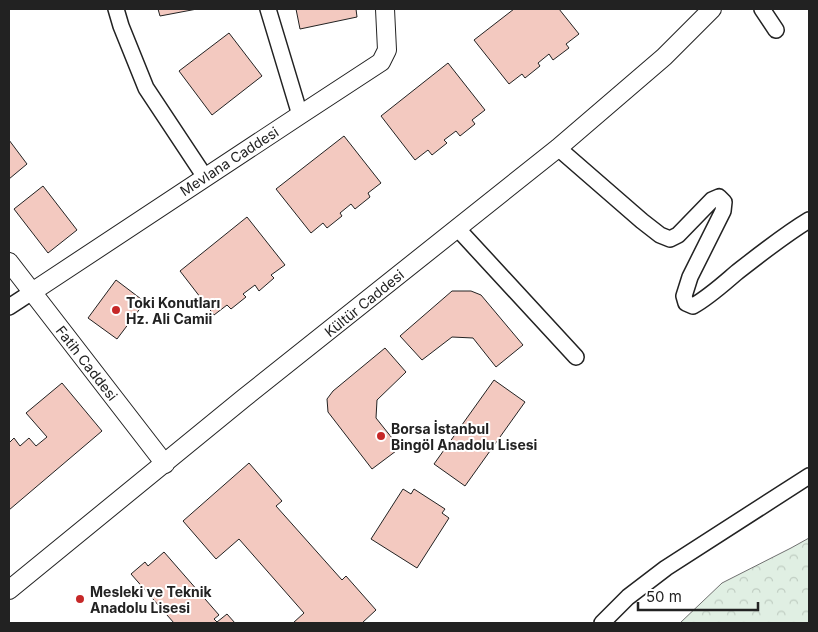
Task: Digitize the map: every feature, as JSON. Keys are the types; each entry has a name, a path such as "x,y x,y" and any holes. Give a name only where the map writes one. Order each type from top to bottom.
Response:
{"street":[{"path":"116,9 146,88 206,177"},
{"path":"268,9 300,115"},
{"name":"Mevlana Caddesi","path":"32,292 381,62 387,50 385,9"},
{"name":"Kültür Caddesi","path":"9,590 244,398 558,148 664,57 712,9"},
{"path":"762,9 776,30"},
{"path":"558,148 660,236 670,239 678,236 712,200 719,197 724,202 723,211 690,277 684,296 686,303 693,306 704,300 809,220"},
{"path":"457,228 576,357"},
{"name":"Fatih Caddesi","path":"9,262 165,464"},
{"path":"9,307 32,292"},
{"path":"602,623 628,598 666,568 809,476"}],"green space":[{"path":"809,538 809,623 680,623 722,583"}],"building":[{"path":"158,9 197,9 160,16"},
{"path":"296,9 356,9 357,17 300,29"},
{"path":"514,9 559,9 579,34 566,44 569,48 553,60 549,54 538,63 540,66 525,78 522,74 509,84 474,40"},
{"path":"229,33 262,76 212,115 179,71"},
{"path":"448,63 485,110 472,120 475,124 460,136 456,131 444,140 447,143 432,155 428,150 415,160 381,116"},
{"path":"344,136 381,183 368,193 370,197 355,209 351,204 340,213 342,216 327,228 323,223 311,233 276,189"},
{"path":"9,140 27,164 9,179"},
{"path":"43,186 77,230 48,253 14,209"},
{"path":"247,217 285,265 271,275 274,278 259,291 255,285 243,294 246,297 231,309 227,305 214,315 180,271"},
{"name":"Toki Konutları Hz. Ali Camii","path":"116,280 145,302 117,339 88,318"},
{"path":"452,291 471,291 481,295 523,345 496,367 473,338 452,337 422,360 400,336"},
{"path":"385,348 406,372 377,400 376,418 400,448 372,469 328,412 327,399 333,391"},
{"path":"494,380 525,402 465,486 434,464"},
{"path":"62,383 102,431 9,510 9,443 14,438 20,446 29,438 36,446 47,437 26,413"},
{"path":"249,463 282,501 276,506 342,580 346,576 376,610 362,623 293,623 304,613 239,539 216,559 183,521"},
{"path":"403,489 411,494 414,489 445,509 442,513 449,518 417,568 371,539"},
{"path":"164,552 219,615 214,619 217,622 227,614 235,623 174,623 131,574 145,562 148,566"}],"place":[{"name":"Toki Konutları Hz. Ali Camii","path":"116,310"},
{"name":"Borsa İstanbul Bingöl Anadolu Lisesi","path":"381,436"},
{"name":"Mesleki ve Teknik Anadolu Lisesi","path":"80,599"}]}
